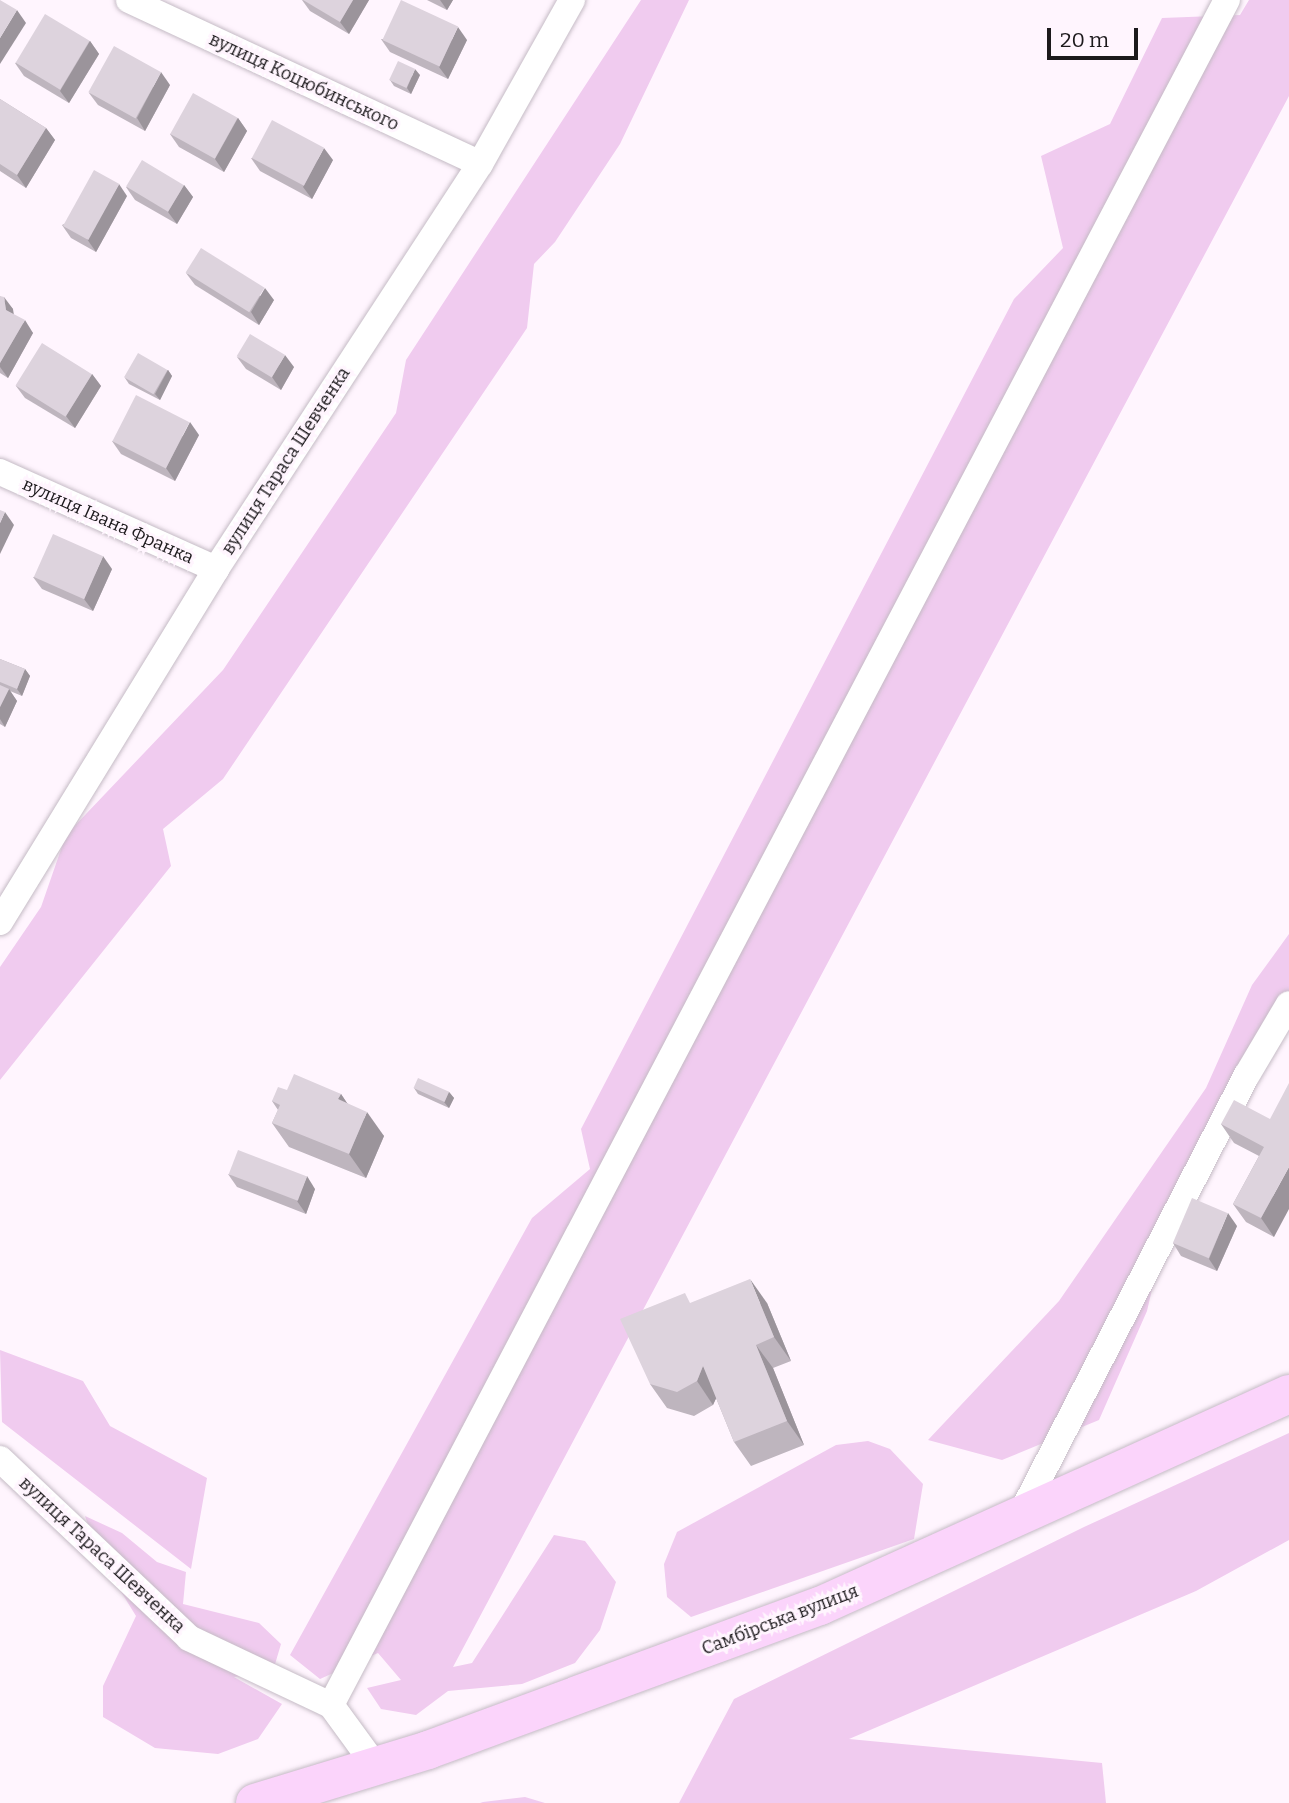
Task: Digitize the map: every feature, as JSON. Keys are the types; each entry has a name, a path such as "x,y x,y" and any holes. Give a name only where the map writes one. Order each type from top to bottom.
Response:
{"main road":[{"name":"Самбірська вулиця","path":"255,1803 479,1731 820,1606 1018,1520 1289,1394"}],"street":[{"name":"вулиця Коцюбинського","path":"129,0 480,164"},
{"name":"вулиця Тараса Шевченка","path":"0,922 216,569 480,164 572,0"},
{"path":"331,1705 1227,0"},
{"name":"вулиця Івана Франка","path":"0,472 216,569"},
{"path":"1018,1520 1247,1075 1289,1004"},
{"name":"вулиця Тараса Шевченка","path":"0,1459 189,1638 331,1705 374,1764"}],"shaded area":[{"path":"641,0 689,0 620,144 555,242 534,264 527,328 223,779 163,829 171,866 0,1080 0,967 41,907 66,835 223,670 396,413 406,360"},
{"path":"1249,0 1289,0 1289,96 453,1667 472,1663 554,1535 585,1541 616,1582 600,1630 575,1663 522,1684 448,1691 416,1715 381,1709 367,1688 401,1680 378,1653 320,1679 290,1655 532,1218 590,1169 581,1129 1014,299 1063,248 1041,156 1110,124 1162,18 1240,15"},
{"path":"1289,934 1289,1030 1174,1194 1147,1311 1099,1420 1002,1460 928,1440 1059,1301 1206,1088 1252,985"},
{"path":"0,1350 83,1381 110,1426 207,1478 191,1569 2,1422"},
{"path":"1289,1433 1289,1540 1196,1591 849,1739 1102,1763 1106,1803 679,1803 734,1699 1084,1527"},
{"path":"868,1441 890,1449 923,1484 914,1539 691,1617 667,1597 664,1564 677,1532 836,1445"},
{"path":"85,1516 122,1533 157,1562 186,1572 183,1604 259,1623 281,1644 273,1671 234,1677 282,1704 258,1739 218,1754 155,1748 103,1717 103,1686 136,1616 99,1556"},
{"path":"525,1797 545,1803 480,1803 483,1802"}],"building":[{"path":"0,0 17,10 0,38"},
{"path":"303,0 353,0 340,22"},
{"path":"401,0 458,27 440,67 382,40"},
{"path":"45,14 90,41 60,90 16,63"},
{"path":"114,46 161,72 136,119 88,92"},
{"path":"398,61 415,69 406,88 389,80"},
{"path":"193,93 238,118 215,159 170,134"},
{"path":"0,99 46,128 17,175 0,164"},
{"path":"272,120 324,148 304,186 252,158"},
{"path":"142,160 184,185 168,212 126,187"},
{"path":"94,170 119,184 88,240 63,226"},
{"path":"201,248 265,288 249,312 186,273"},
{"path":"0,296 4,297 6,310 25,320 0,363"},
{"path":"250,334 285,355 272,377 237,356"},
{"path":"42,343 92,374 66,417 16,385"},
{"path":"138,353 167,370 153,394 124,377"},
{"path":"136,395 189,422 166,469 112,441"},
{"path":"0,510 5,512 0,523"},
{"path":"53,534 103,556 84,599 34,577"},
{"path":"0,659 25,669 17,689 0,682"},
{"path":"0,685 9,689 0,707"},
{"path":"294,1074 341,1094 338,1099 367,1112 349,1154 272,1123 280,1105 272,1101 278,1087 287,1090"},
{"path":"418,1078 449,1092 445,1102 414,1088"},
{"path":"1289,1083 1289,1167 1261,1218 1233,1204 1264,1147 1221,1124 1234,1100 1270,1119"},
{"path":"238,1150 307,1177 298,1201 229,1174"},
{"path":"1192,1198 1228,1213 1209,1258 1173,1243"},
{"path":"750,1279 774,1337 756,1345 787,1421 734,1442 703,1366 697,1381 677,1392 650,1384 620,1319 685,1293 690,1303"}]}
